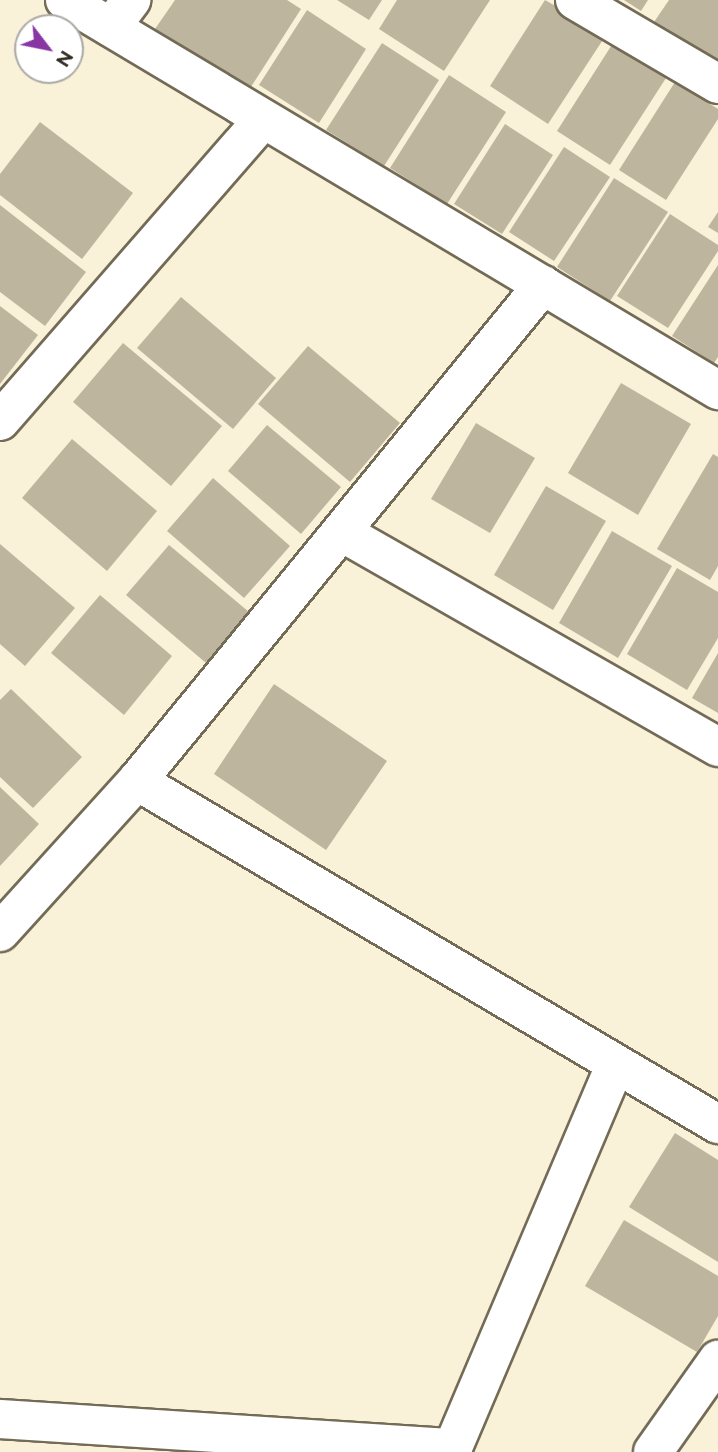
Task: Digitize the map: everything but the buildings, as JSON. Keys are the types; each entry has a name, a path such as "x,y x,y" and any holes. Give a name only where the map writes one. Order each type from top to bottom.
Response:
{"street":[{"path":"65,0 121,14 263,119 718,390"},
{"path":"575,0 718,84"},
{"path":"0,421 263,119"},
{"path":"0,932 137,781 343,533 543,285"},
{"path":"343,533 718,747"},
{"path":"137,781 718,1124"},
{"path":"0,1419 452,1450 615,1065"},
{"path":"653,1452 718,1360"}]}
